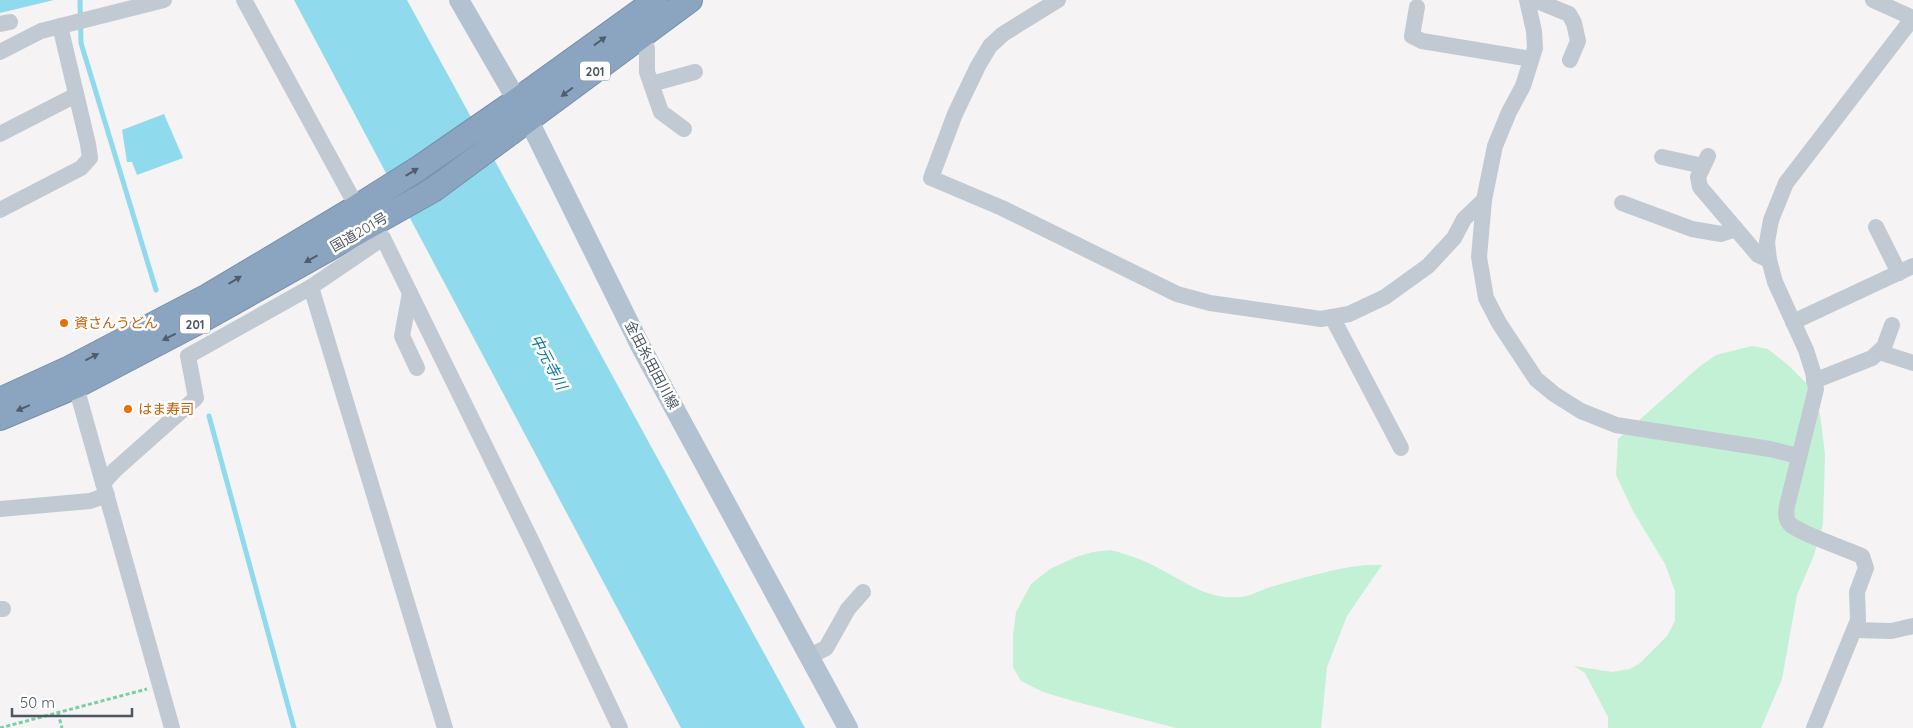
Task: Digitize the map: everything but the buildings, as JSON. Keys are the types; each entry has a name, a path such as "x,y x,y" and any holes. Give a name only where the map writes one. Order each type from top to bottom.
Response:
{"highway":[{"name":"国道201号","path":"0,418 73,377 204,319 373,217 433,190 498,142 522,111 656,0"},
{"name":"国道201号","path":"373,217 419,168 488,119 522,111 639,38 690,0"},
{"name":"国道201号","path":"0,400 73,377"}],"main road":[{"name":"金田糸田田川線","path":"459,0 522,111 641,347 848,728"}],"street":[{"path":"0,52 41,30 164,0"},
{"path":"244,0 373,217 534,546 620,728"},
{"path":"1058,0 1003,34 990,46 978,66 955,114 931,178 1002,208 1177,294 1210,303 1321,319 1350,314 1385,297 1428,266 1454,238 1464,219 1484,200"},
{"path":"1527,0 1535,48 1523,86 1509,112 1495,146 1484,200 1478,257 1486,298 1498,323 1536,379 1554,394 1581,411 1616,425 1798,456"},
{"path":"1535,0 1569,14 1574,23 1578,41 1570,60"},
{"path":"1814,728 1855,630 1858,620 1857,592 1866,568 1862,556 1804,531 1791,524 1786,517 1798,456 1816,389 1806,350 1775,282 1769,260 1767,242 1771,220 1786,183 1913,18 1873,0"},
{"path":"1417,7 1412,36 1422,41 1531,59"},
{"path":"0,210 81,168 90,158 60,26"},
{"path":"639,38 647,48 647,72 661,112 684,129"},
{"path":"651,84 695,72"},
{"path":"0,134 76,95"},
{"path":"1662,157 1706,161 1698,177 1700,187 1758,255 1769,260"},
{"path":"1622,203 1692,229 1721,234 1736,229"},
{"path":"0,509 90,502 105,489 115,470 196,398 188,356 311,287 373,217"},
{"path":"1794,322 1906,269 1876,227"},
{"path":"311,287 445,728"},
{"path":"410,293 402,336 417,368"},
{"path":"1332,317 1401,448"},
{"path":"1814,381 1872,358 1884,347 1892,325"},
{"path":"1879,352 1913,363"},
{"path":"73,377 172,728"},
{"path":"810,656 826,648 848,609 863,592"},
{"path":"1855,630 1891,631 1913,626"}],"path":[{"path":"0,728 160,686"},
{"path":"58,712 62,728"}],"green space":[{"path":"1752,346 1768,349 1807,384 1820,414 1825,454 1823,524 1814,555 1797,595 1782,679 1761,728 1608,728 1608,717 1585,673 1574,666 1612,672 1630,669 1640,663 1667,636 1675,621 1675,591 1665,564 1633,511 1616,475 1618,439 1699,367 1716,355"},
{"path":"1110,550 1148,563 1208,593 1229,597 1245,596 1270,587 1341,569 1356,566 1382,565 1347,616 1327,667 1321,728 1176,728 1043,692 1021,681 1013,667 1013,636 1016,612 1031,584 1050,569 1076,557"}],"water":[{"path":"0,0 54,0 0,13"},
{"name":"中元寺川","path":"294,0 407,0 805,728 681,728"},
{"path":"164,114 183,158 137,175 132,162 127,162 122,130"}],"waterway":[{"path":"80,0 81,43 156,290"},
{"path":"209,416 294,728"}],"place":[{"name":"資さんうどん","path":"64,323"},
{"name":"はま寿司","path":"128,409"}]}
